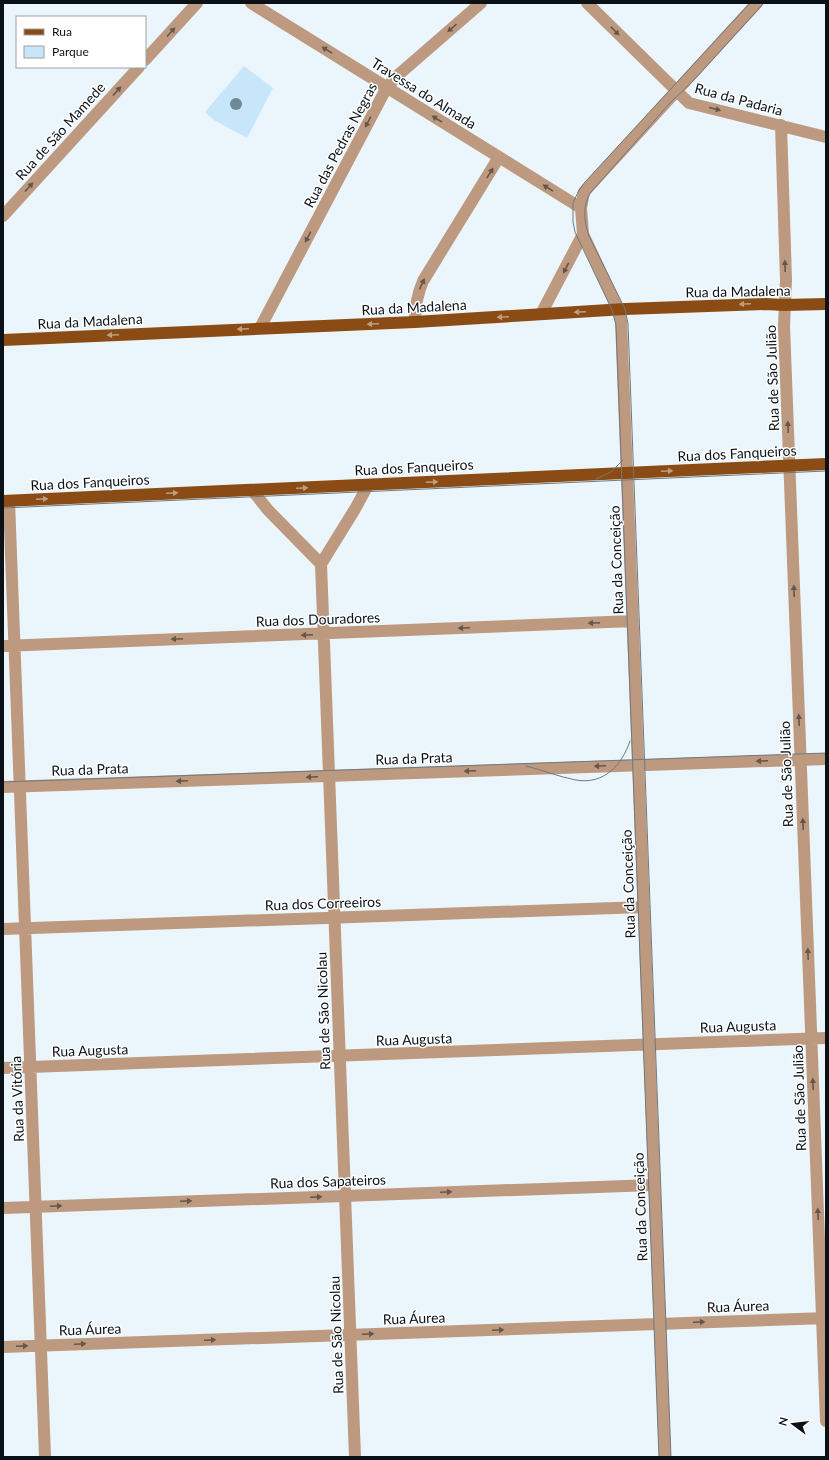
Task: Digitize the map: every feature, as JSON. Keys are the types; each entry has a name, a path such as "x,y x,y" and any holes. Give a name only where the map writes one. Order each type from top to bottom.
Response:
{"main road":[{"name":"Rua da Madalena","path":"3,340 416,322 618,310 766,304 826,304"},
{"name":"Rua dos Fanqueiros","path":"6,501 826,464"}],"street":[{"path":"146,59 197,3"},
{"name":"Travessa do Almada","path":"251,3 581,208"},
{"name":"Rua das Pedras Negras","path":"260,328 386,87 482,3"},
{"name":"Rua da Padaria","path":"588,3 689,103 826,137"},
{"path":"581,208 584,192 757,3"},
{"name":"Rua de São Mamede","path":"3,216 138,68"},
{"name":"Rua de São Julião","path":"781,126 786,280 784,305 824,1318 826,1421"},
{"path":"416,322 415,306 417,295 423,281 499,157"},
{"name":"Rua da Conceição","path":"581,208 584,234 621,320 665,1457"},
{"path":"541,314 584,234"},
{"path":"252,490 268,510 321,564 355,509 368,484"},
{"name":"Rua da Vitória","path":"6,501 9,645 20,787 45,1457"},
{"name":"Rua de São Nicolau","path":"321,564 355,1457"},
{"name":"Rua dos Douradores","path":"9,645 633,622"},
{"name":"Rua da Prata","path":"3,788 826,759"},
{"name":"Rua dos Correeiros","path":"3,929 644,907"},
{"name":"Rua Augusta","path":"3,1068 826,1038"},
{"name":"Rua dos Sapateiros","path":"3,1208 654,1185"},
{"name":"Rua Áurea","path":"3,1347 824,1318"}],"green space":[{"path":"244,66 273,88 247,138 214,120 205,112"}],"tram line":[{"path":"659,1457 616,325 612,310 575,232 573,222 573,203 579,190 585,182 750,3"},
{"path":"671,1457 628,324 625,309 589,236 585,219 585,208 591,192 670,103 693,81 764,3"},
{"path":"596,479 611,472 623,460"},
{"path":"3,508 826,471"},
{"path":"526,766 576,780 586,781 595,779 603,776 617,765 627,750 630,741"},
{"path":"3,782 826,753"}]}
